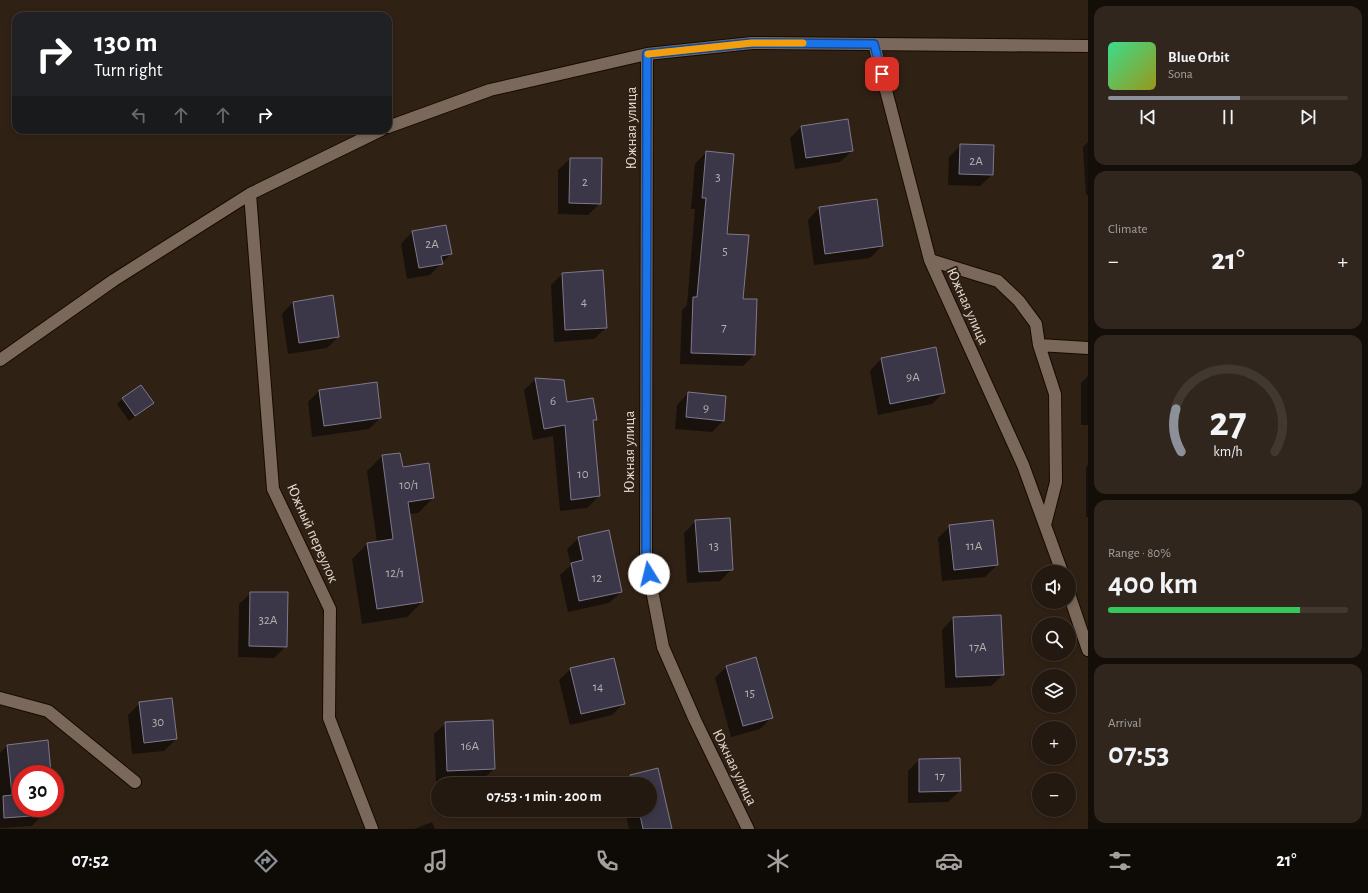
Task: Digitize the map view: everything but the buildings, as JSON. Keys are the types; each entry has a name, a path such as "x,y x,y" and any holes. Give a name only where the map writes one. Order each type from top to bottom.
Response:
{"street":[{"path":"392,125 490,90 647,54 752,43 1088,46"},
{"name":"Южная улица","path":"874,44 930,260 1023,465 1046,524 1060,565"},
{"name":"Южная улица","path":"647,54 646,559 663,647 695,720 748,829"},
{"path":"0,360 114,280 250,194 373,134"},
{"name":"Южный переулок","path":"250,194 273,489 330,610 329,718 372,829"},
{"path":"930,260 998,281 1020,301 1036,324 1039,345 1055,394 1056,482 1046,524"},
{"path":"1039,345 1088,348"},
{"path":"1074,609 1088,650"},
{"path":"0,698 48,711 135,782"}],"slow traffic":[{"path":"648,54 752,43 803,43"}],"route":[{"path":"649,574 646,559 645,352 647,54 752,43 874,44 882,74"}]}
